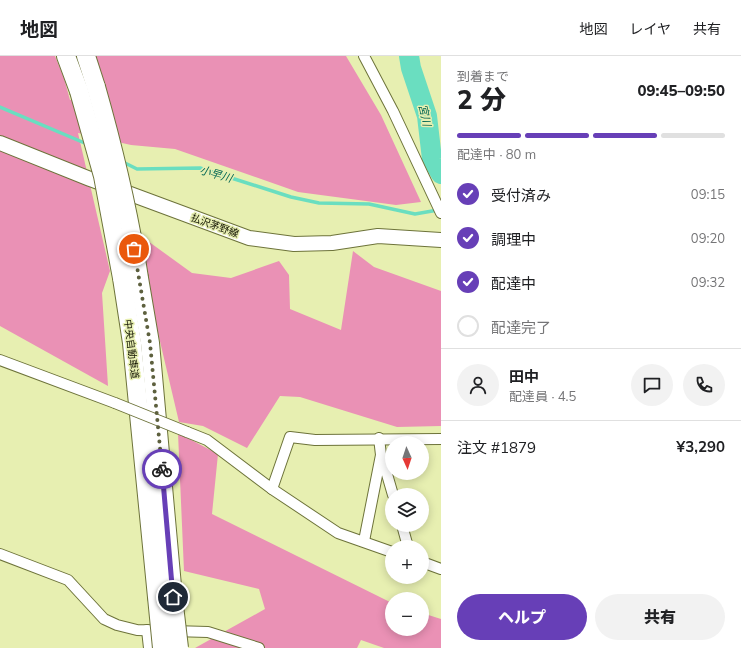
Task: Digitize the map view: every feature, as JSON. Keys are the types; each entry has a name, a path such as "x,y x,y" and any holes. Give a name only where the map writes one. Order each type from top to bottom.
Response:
{"highway":[{"name":"中央自動車道","path":"66,56 87,89"},
{"name":"中央自動車道","path":"86,56 87,89 103,176 130,278 150,343 165,597 162,648"},
{"name":"中央自動車道","path":"165,597 178,648"}],"main road":[{"name":"払沢茅野線","path":"0,143 90,179 249,238 294,244 332,243 378,236 441,240"}],"street":[{"path":"364,56 433,191 441,213"},
{"path":"0,360 115,403 207,440 272,489 338,533 385,549"},
{"path":"272,489 290,437 315,440 379,438 441,439"},
{"path":"379,438 381,455 391,488"},
{"path":"364,541 381,455"},
{"path":"0,554 68,580 104,619 137,630 208,632 259,648"},
{"path":"429,565 441,569"},
{"path":"147,630 149,648"}],"shaded area":[{"path":"0,56 55,56 64,78 70,100 107,94 94,56 346,56 381,115 421,202 396,205 298,192 175,149 131,145 78,133 110,271 102,293 108,386 0,326"},
{"path":"134,231 192,273 231,278 279,261 289,275 290,309 341,330 353,251 374,267 441,291 441,426 397,427 300,397 280,396 247,448 203,426 179,422"},
{"path":"178,433 218,454 212,514 385,600 385,636 429,636 429,615 441,619 441,648 384,648 361,640 357,648 195,648 265,609 259,589 184,571"}],"waterway":[{"name":"宮川","path":"409,56 411,68 427,116 432,159 441,174"},
{"name":"小早川","path":"0,107 87,144"},
{"name":"小早川","path":"121,161 137,169 200,168 291,197 319,203 369,204 415,214 438,210"}],"way so far":[{"path":"134,249 150,343 162,469"}],"route":[{"path":"162,469 173,597"}]}
